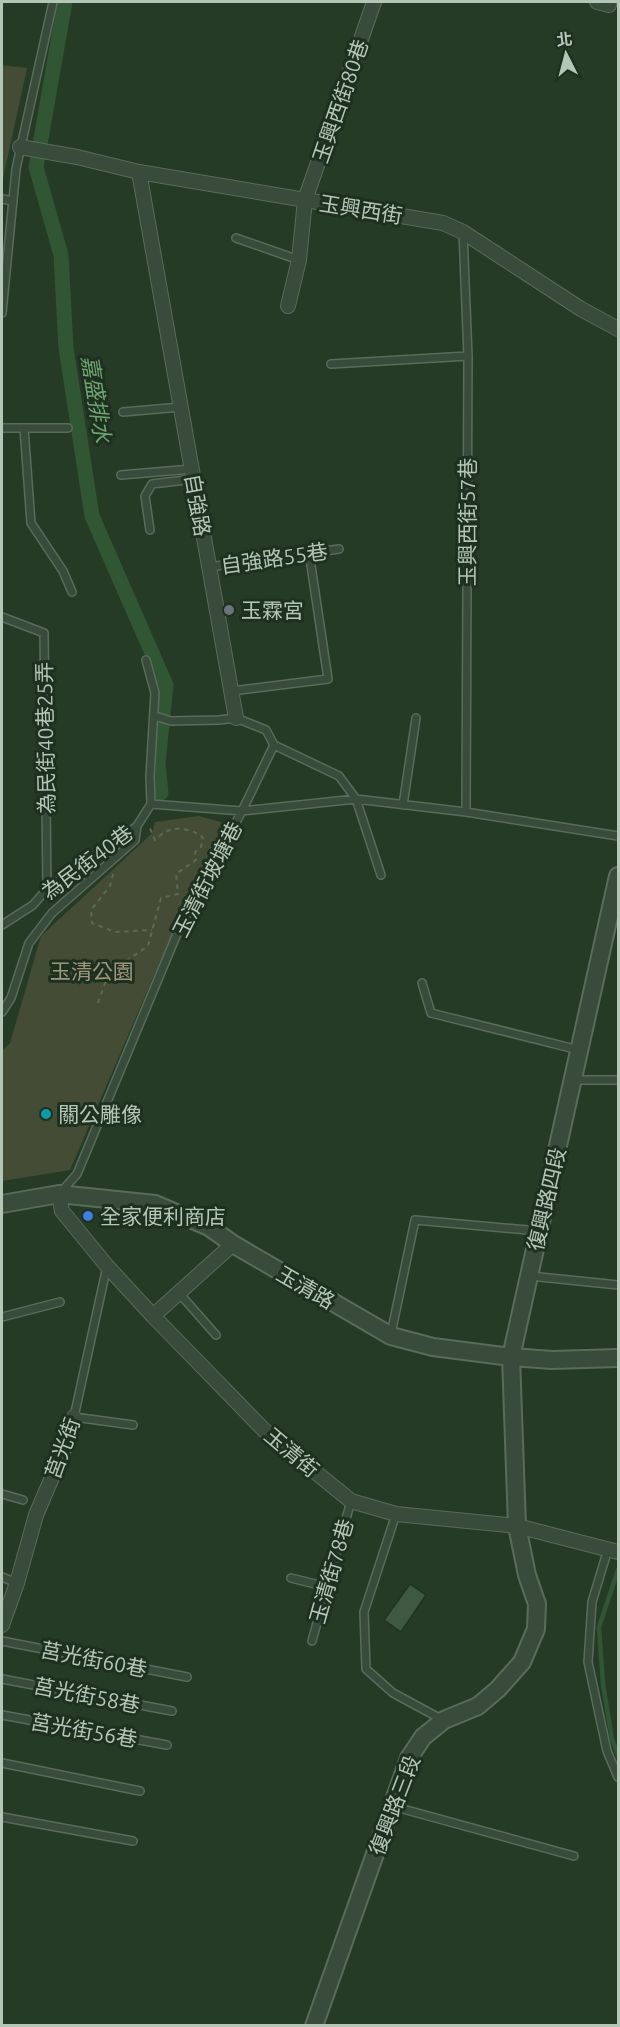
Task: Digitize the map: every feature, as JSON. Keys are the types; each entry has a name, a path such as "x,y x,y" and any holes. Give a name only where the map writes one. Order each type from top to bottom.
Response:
{"street":[{"name":"玉興西街80巷","path":"288,306 299,260 305,201 374,2"},
{"name":"玉興西街","path":"20,147 77,157 139,172 443,223 463,232 581,309 618,329"},
{"name":"自強路","path":"139,172 236,717"},
{"name":"復興路四段","path":"517,1526 511,1357 618,876"},
{"name":"玉清路","path":"2,1204 59,1194 155,1203 209,1227 233,1244 391,1336 433,1347 511,1357 552,1360 618,1358"},
{"name":"玉清街","path":"59,1194 62,1211 107,1266 153,1316 265,1431 351,1501 396,1514 517,1526 613,1551"},
{"path":"153,1316 233,1244"},
{"name":"莒光街","path":"2,1625 17,1583 36,1515 65,1447 74,1417"},
{"name":"復興路三段","path":"314,2025 409,1758 423,1737 444,1720 478,1706 498,1689 522,1662 536,1629 537,1604 527,1575 517,1526"}],"lane":[{"path":"2,313 16,169 53,2"},
{"path":"2,199 13,201"},
{"name":"玉興西街57巷","path":"463,232 468,356 466,812"},
{"path":"236,238 299,260"},
{"path":"331,364 468,356"},
{"path":"123,412 181,407"},
{"path":"2,428 68,428"},
{"path":"24,428 31,523 63,571 72,592"},
{"path":"121,475 193,474"},
{"path":"150,530 146,496 152,484 193,474"},
{"name":"自強路55巷","path":"209,567 339,549"},
{"path":"231,691 327,680 309,552"},
{"name":"為民街40巷25弄","path":"2,617 44,633 47,889"},
{"path":"146,660 155,693 150,776 151,804 242,811 274,745"},
{"path":"155,716 171,721 219,720 236,717 266,730 274,745 339,776 356,799 381,875"},
{"path":"403,805 416,718"},
{"name":"玉清街坡塘巷","path":"59,1194 76,1174 179,929 242,811 356,799 466,812 618,836"},
{"name":"為民街40巷","path":"2,925 33,905 47,889 137,825 151,804"},
{"path":"2,1012 11,998 29,943 52,914 135,840 137,825"},
{"path":"422,983 431,1013 580,1050"},
{"path":"573,1080 618,1080"},
{"path":"391,1336 415,1220 539,1231"},
{"name":"莒光街","path":"74,1417 107,1266"},
{"path":"530,1276 618,1285"},
{"path":"178,1293 216,1335"},
{"path":"2,1317 60,1302"},
{"path":"74,1417 133,1425"},
{"path":"2,1494 23,1500"},
{"name":"玉清街78巷","path":"312,1641 351,1501"},
{"path":"396,1514 364,1612 366,1669 393,1693 444,1720"},
{"path":"613,1551 592,1602 588,1662 607,1751 618,1777"},
{"path":"2,1577 17,1583"},
{"path":"291,1578 327,1587"},
{"name":"莒光街60巷","path":"2,1641 187,1677"},
{"name":"莒光街58巷","path":"2,1679 172,1711"},
{"name":"莒光街56巷","path":"2,1715 166,1745"},
{"path":"2,1763 140,1791"},
{"path":"392,1806 574,1856"},
{"path":"2,1817 133,1841"}],"path":[{"path":"98,1003 110,969 148,946 161,898 178,894 176,874 196,860 195,852 201,847 203,838 197,832 179,829 167,830 155,840 144,815"},
{"path":"113,874 110,886 91,910 92,923 115,932 152,930"}],"green space":[{"path":"2,65 27,68 3,179 2,179"},
{"name":"玉清公園","path":"199,816 224,823 229,829 177,922 70,1170 2,1181 2,1051 10,1043 41,936 152,833 155,822"}],"building":[{"path":"410,1584 426,1595 401,1632 384,1620"}],"waterway":[{"name":"嘉盛排水","path":"65,2 36,167 61,255 66,348 92,516 166,685 158,764 161,793"},
{"path":"618,1570 599,1627 603,1684 612,1739 618,1755"}],"place":[{"name":"玉霖宮","path":"229,610"},
{"name":"關公雕像","path":"46,1114"},
{"name":"全家便利商店","path":"88,1216"}]}
